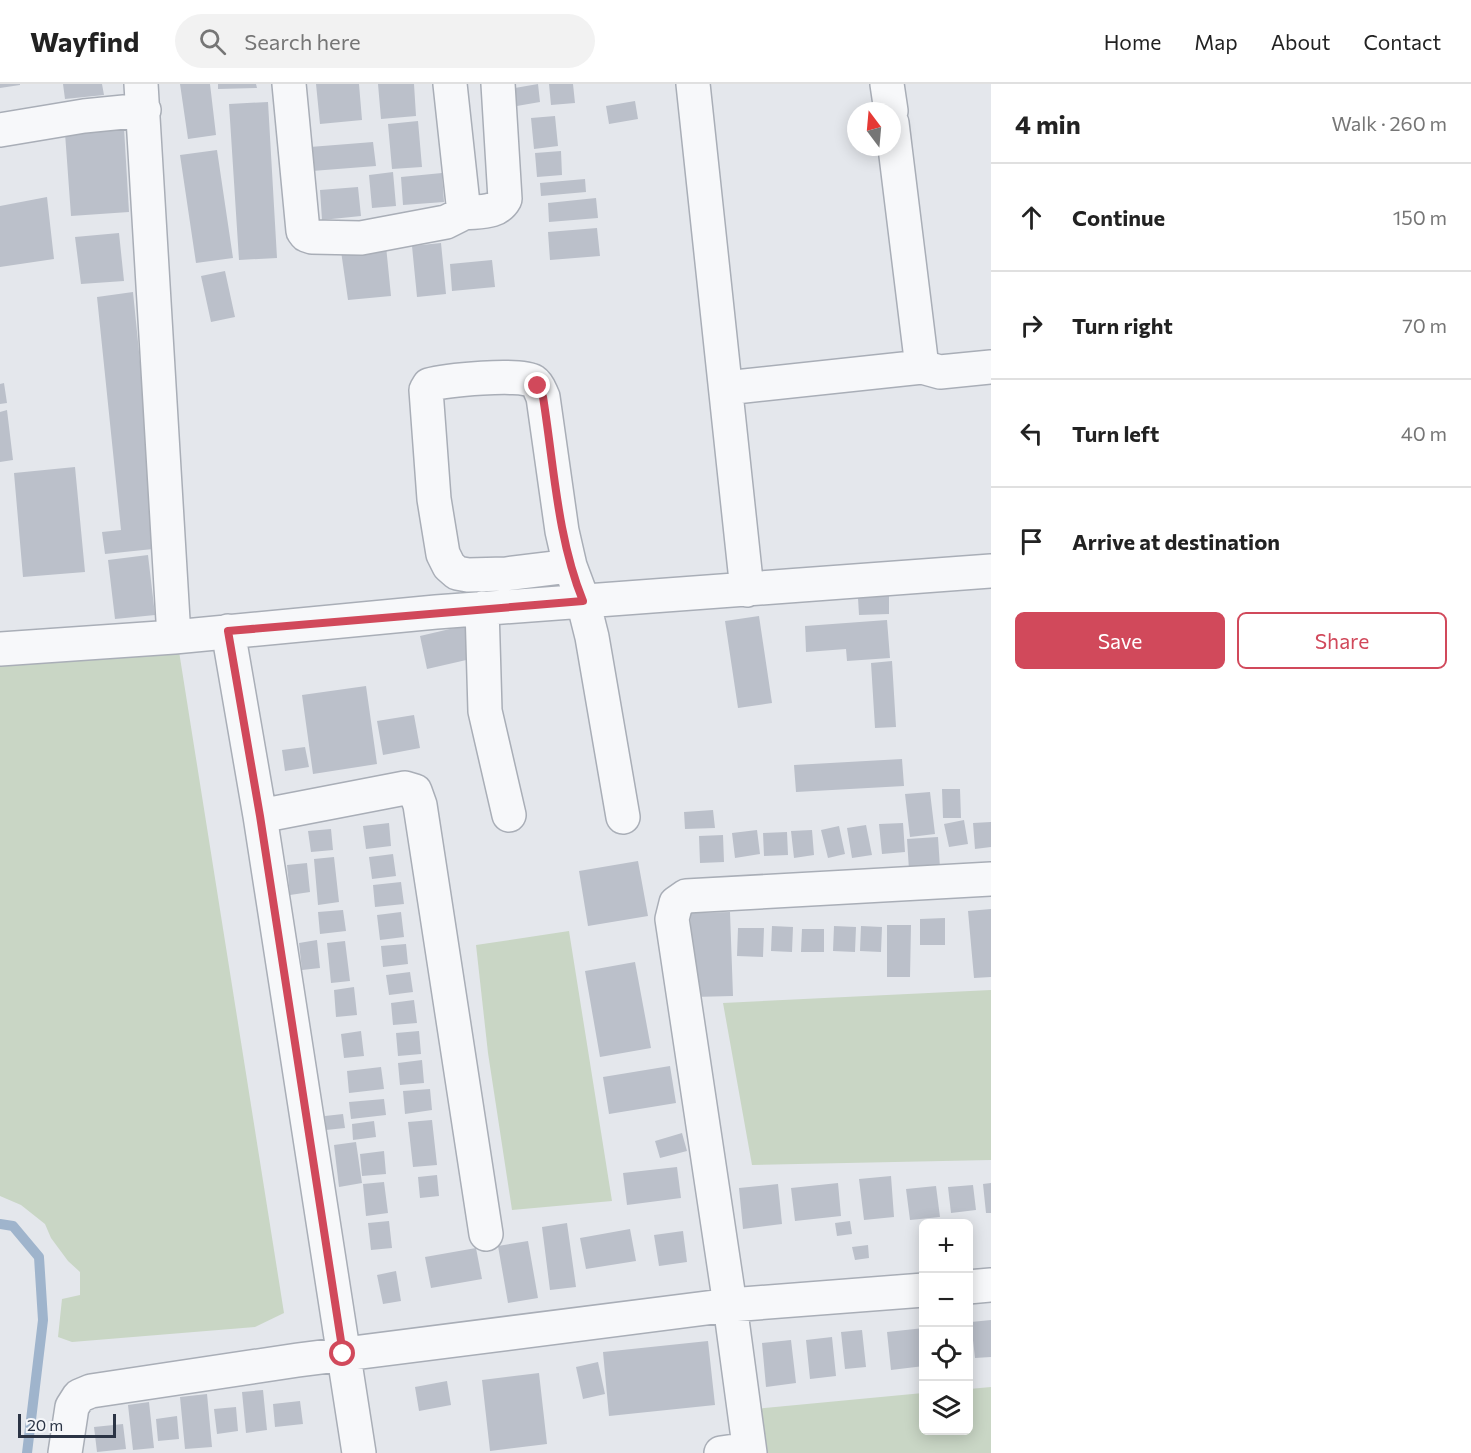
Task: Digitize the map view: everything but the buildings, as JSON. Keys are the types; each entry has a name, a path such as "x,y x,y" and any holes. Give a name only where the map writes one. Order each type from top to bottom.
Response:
{"street":[{"path":"289,84 303,231 306,236 312,237 362,238 446,222 464,213 492,210 501,206 505,199 498,84"},
{"path":"450,84 464,213"},
{"path":"693,84 747,590"},
{"path":"887,84 890,102"},
{"path":"0,130 84,116 143,97 174,637"},
{"path":"896,156 922,367"},
{"path":"726,388 922,367 940,372 991,368"},
{"path":"570,566 506,574 468,575 457,573 448,566 443,554 434,499 426,390 429,385 509,377 532,380 543,397 562,531 570,566 583,601 592,637 623,817"},
{"path":"0,649 174,637 583,601 991,571"},
{"path":"482,609 485,711 509,815"},
{"path":"228,631 260,816 358,1453"},
{"path":"260,816 405,788 414,791 420,805 486,1233"},
{"path":"740,1452 730,1305 672,919 676,903 686,896 991,879"},
{"path":"973,1287 991,1286"},
{"path":"64,1453 72,1407 79,1396 91,1391 343,1354 730,1305 919,1290"}],"green space":[{"path":"178,645 284,1313 255,1327 72,1342 58,1337 62,1299 80,1295 80,1272 68,1261 51,1238 45,1224 21,1205 0,1196 0,663"},
{"path":"569,931 612,1201 512,1210 488,1053 476,945"},
{"path":"991,990 991,1160 752,1165 723,1003"},
{"path":"991,1387 991,1453 761,1453 755,1409 919,1393 919,1435 973,1435 973,1389"}],"waterway":[{"path":"0,1224 13,1226 39,1257 43,1320 27,1453"}],"route":[{"path":"343,1354 260,816 228,631 583,601 570,566 562,531 549,433 543,397 538,386"}]}
